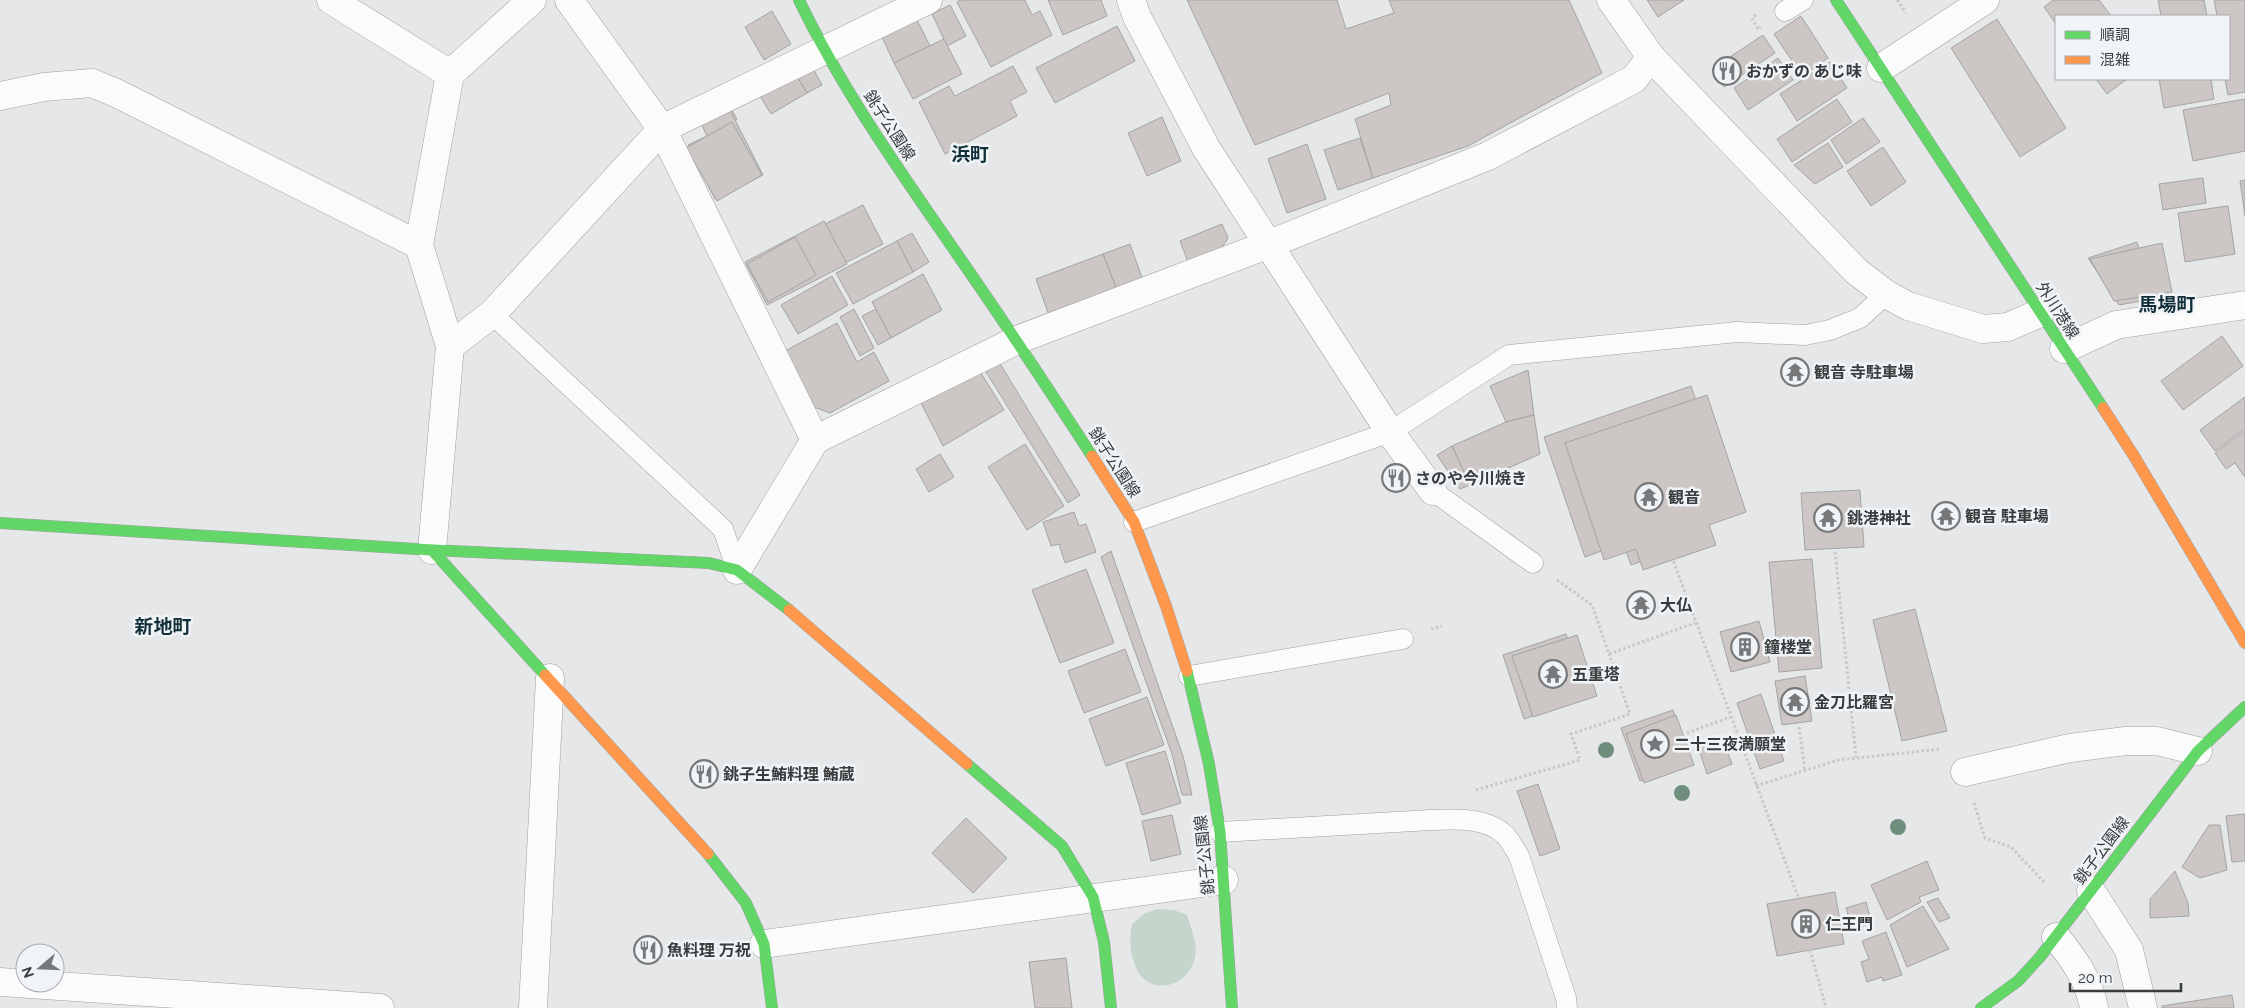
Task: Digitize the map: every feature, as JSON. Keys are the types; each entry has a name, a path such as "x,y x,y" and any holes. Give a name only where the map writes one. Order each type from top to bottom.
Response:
{"main road":[{"name":"銚子公園線","path":"799,0 823,50 876,136 1017,340 1134,522 1166,606 1189,676 1209,764 1220,832 1232,1008"},
{"name":"外川港線","path":"1836,0 2134,456 2245,643"},
{"path":"0,523 432,550 709,563 737,570 768,592 1062,846 1093,897 1104,942 1111,1008"},
{"path":"432,550 717,864 746,903 764,944 772,1008"},
{"name":"銚子公園線","path":"1981,1008 2018,981 2056,937 2198,751 2245,708"}],"street":[{"path":"331,0 450,74"},
{"path":"432,550 450,346 420,245 450,74 532,0"},
{"path":"569,0 662,129 815,440"},
{"path":"450,346 492,314 662,129 928,0"},
{"path":"1131,0 1137,18 1206,148 1267,245 1390,432 1433,490"},
{"path":"1610,0 1651,57 1856,271 1886,294 1908,306 1983,329 2008,327 2040,313"},
{"path":"1881,68 1985,0"},
{"path":"737,570 815,440 1017,340 1267,245 1488,156 1634,79 1651,57"},
{"path":"0,96 44,87 92,83 116,92 420,245"},
{"path":"2064,349 2116,325 2245,305"},
{"path":"533,1008 550,678"},
{"path":"1965,772 2070,748 2126,741 2157,741 2198,751"},
{"path":"764,944 1224,880"},
{"path":"2091,891 2129,950 2139,983 2143,1008"},
{"path":"2056,937 2076,961 2091,992 2094,1008"},
{"path":"0,982 380,1008"}],"lane":[{"path":"1785,11 1802,0"},
{"path":"1134,522 1390,432 1509,356 1737,332 1804,335 1830,330 1860,318 1886,294"},
{"path":"492,314 723,528 737,570"},
{"path":"1433,490 1533,563"},
{"path":"1189,676 1403,639"},
{"path":"1220,832 1462,819 1492,826 1505,836 1519,856 1566,998 1566,1008"}],"path":[{"path":"1897,0 1909,18"},
{"path":"1670,552 1730,717 1800,899"},
{"path":"1835,552 1856,757"},
{"path":"1518,778 1580,760 1571,734 1630,714 1592,605 1533,563"},
{"path":"1609,654 1695,623"},
{"path":"1687,733 1730,717"},
{"path":"1799,727 1805,771"},
{"path":"1756,786 1838,760 1944,749 1965,772 1985,838 2011,847 2046,883"},
{"path":"1810,950 1826,1008"}],"shaded area":[{"path":"1157,909 1174,910 1187,915 1195,941 1196,952 1191,967 1185,975 1169,985 1160,986 1151,984 1137,970 1130,941 1132,924 1144,914"}],"building":[{"path":"960,0 1025,0 1032,15 1040,11 1052,35 991,67 957,2"},
{"path":"1048,0 1101,0 1107,16 1063,35"},
{"path":"1187,0 1337,0 1346,29 1394,13 1389,0 1569,0 1602,73 1468,146 1373,178 1355,119 1391,105 1389,93 1255,145"},
{"path":"1647,0 1684,0 1658,17"},
{"path":"2053,0 2099,0 2110,15 2055,15 2055,23 2044,7"},
{"path":"2158,0 2204,0 2207,15 2161,15"},
{"path":"2214,0 2245,0 2245,92 2228,95 2225,80 2230,80 2230,15 2217,15"},
{"path":"950,5 966,36 947,46 932,14"},
{"path":"772,11 791,44 764,60 745,27"},
{"path":"1801,16 1828,58 1802,76 1774,34"},
{"path":"916,18 930,46 894,63 881,35"},
{"path":"1997,19 2066,128 2020,157 1951,48"},
{"path":"1117,26 1135,61 1055,103 1036,68"},
{"path":"1763,35 1775,53 1724,87 1712,69"},
{"path":"944,39 962,74 913,99 894,63"},
{"path":"1778,58 1793,80 1748,110 1734,88"},
{"path":"809,61 822,85 807,93 793,70"},
{"path":"1830,62 1847,88 1797,121 1780,94"},
{"path":"1013,66 1027,92 1010,101 1017,116 945,154 919,102 949,86 955,96"},
{"path":"793,70 807,93 771,114 757,91"},
{"path":"2097,80 2126,80 2107,94"},
{"path":"2159,80 2211,80 2214,99 2164,108"},
{"path":"1837,99 1852,122 1792,162 1777,139"},
{"path":"2245,99 2245,151 2193,161 2183,110"},
{"path":"727,102 737,119 711,134 701,117"},
{"path":"728,106 763,175 715,199 688,145 707,136 700,121"},
{"path":"1162,117 1181,161 1147,176 1128,133"},
{"path":"1863,118 1880,142 1846,164 1831,140"},
{"path":"732,122 762,175 717,201 686,148"},
{"path":"1360,138 1373,178 1338,190 1324,150"},
{"path":"1828,143 1843,167 1815,184 1794,165"},
{"path":"1307,144 1326,199 1287,213 1268,159"},
{"path":"1883,147 1906,182 1871,206 1847,171"},
{"path":"2203,178 2206,203 2163,210 2159,184"},
{"path":"2245,180 2245,216 2240,181"},
{"path":"863,205 883,244 845,263 825,224"},
{"path":"2228,206 2235,254 2185,262 2178,213"},
{"path":"824,221 847,264 767,305 745,262"},
{"path":"1222,224 1228,238 1222,248 1188,262 1180,241"},
{"path":"912,233 929,262 913,272 897,241"},
{"path":"795,237 816,275 768,302 747,264"},
{"path":"897,241 913,272 853,304 836,273"},
{"path":"2137,242 2145,266 2165,266 2168,296 2119,305 2088,258"},
{"path":"2162,243 2172,292 2114,301 2090,259"},
{"path":"1130,244 1144,283 1118,293 1103,254"},
{"path":"1103,254 1118,293 1050,318 1036,279"},
{"path":"923,274 942,310 891,338 872,302"},
{"path":"832,276 848,305 798,334 781,305"},
{"path":"854,309 874,348 860,356 840,317"},
{"path":"876,309 891,338 878,345 862,316"},
{"path":"837,323 857,362 874,352 889,381 830,413 814,407 785,351"},
{"path":"2222,336 2243,366 2183,410 2161,381"},
{"path":"999,362 1080,495 1068,503 986,372"},
{"path":"1528,370 1534,415 1506,422 1490,386"},
{"path":"981,373 1004,410 943,446 920,401"},
{"path":"1691,386 1733,506 1694,520 1701,541 1631,565 1623,543 1585,557 1544,437"},
{"path":"1707,395 1746,512 1709,525 1716,545 1643,570 1636,549 1604,560 1565,443"},
{"path":"2245,397 2245,429 2215,451 2200,430"},
{"path":"1534,415 1540,454 1470,485 1452,446 1506,422"},
{"path":"2245,431 2244,476 2235,463 2226,469 2215,453"},
{"path":"1025,444 1064,506 1027,530 988,467"},
{"path":"1452,446 1470,485 1460,489 1437,455"},
{"path":"940,454 954,477 929,492 916,469"},
{"path":"1860,490 1864,547 1805,550 1801,493"},
{"path":"1074,512 1079,526 1086,524 1096,552 1065,563 1059,544 1051,546 1043,522"},
{"path":"1111,551 1183,756 1192,795 1182,795 1172,754 1101,557"},
{"path":"1812,559 1822,668 1779,672 1769,562"},
{"path":"1086,569 1114,643 1060,663 1032,590"},
{"path":"1915,609 1947,731 1902,741 1873,620"},
{"name":"鐘楼堂","path":"1759,621 1770,662 1731,672 1720,632"},
{"name":"五重塔","path":"1566,634 1587,697 1524,719 1503,655"},
{"name":"五重塔","path":"1577,635 1597,696 1533,717 1512,656"},
{"path":"1125,649 1141,692 1084,713 1068,671"},
{"path":"1805,676 1812,721 1782,725 1775,681"},
{"path":"1761,694 1784,761 1760,769 1737,703"},
{"path":"1147,697 1164,745 1106,766 1089,719"},
{"path":"1673,710 1691,763 1640,781 1621,728"},
{"path":"1676,715 1694,765 1644,783 1626,734"},
{"path":"1723,739 1732,764 1707,774 1698,747"},
{"path":"1165,751 1181,803 1142,815 1126,763"},
{"path":"1538,784 1560,849 1540,856 1517,791"},
{"path":"2245,814 2245,861 2232,862 2226,816"},
{"path":"1172,815 1181,854 1151,861 1142,821"},
{"path":"966,818 1007,858 973,893 932,853"},
{"path":"2209,825 2220,825 2227,870 2200,878 2182,867"},
{"path":"1927,861 1939,890 1919,897 1921,902 1887,920 1871,885"},
{"path":"2175,871 2188,903 2189,916 2150,918 2150,899"},
{"name":"仁王門","path":"1835,892 1844,944 1777,956 1767,904"},
{"path":"1938,898 1950,918 1939,922 1927,902"},
{"path":"1866,902 1872,924 1852,928 1846,908"},
{"path":"1923,906 1949,949 1907,967 1890,925"},
{"path":"1886,932 1902,975 1883,981 1882,977 1867,982 1861,962 1869,959 1862,941"},
{"path":"1066,958 1072,1008 1035,1008 1029,962"},
{"path":"2232,995 2234,1008 2162,1008 2162,1006"}],"traffic: fast":[{"path":"799,0 834,66 873,130 1092,456"},
{"path":"1836,0 2103,408"},
{"path":"0,523 432,550 545,675"},
{"path":"432,550 709,563 737,570 789,610"},
{"path":"1187,671 1209,764 1220,832 1232,1008"},
{"path":"1981,1008 2018,981 2040,957 2198,751 2245,707"},
{"path":"967,764 1062,846 1093,897 1104,942 1111,1008"},
{"path":"708,854 746,903 764,944 772,1008"}],"traffic: slow":[{"path":"2103,408 2134,456 2245,643"},
{"path":"1092,456 1134,522 1166,606 1187,671"},
{"path":"789,610 967,764"},
{"path":"545,675 708,854"}],"place":[{"name":"おかずの あじ味","path":"1727,71"},
{"name":"観音 寺駐車場","path":"1795,372"},
{"name":"さのや今川焼き","path":"1396,478"},
{"name":"観音","path":"1649,497"},
{"name":"観音 駐車場","path":"1946,516"},
{"name":"銚港神社","path":"1828,518"},
{"name":"大仏","path":"1641,605"},
{"name":"鐘楼堂","path":"1745,647"},
{"name":"五重塔","path":"1553,674"},
{"name":"金刀比羅宮","path":"1795,702"},
{"name":"二十三夜満願堂","path":"1655,744"},
{"name":"銚子生鮪料理 鮪蔵","path":"704,774"},
{"name":"仁王門","path":"1806,924"},
{"name":"魚料理 万祝","path":"648,950"}],"district":[{"name":"浜町","path":"970,154"},
{"name":"馬場町","path":"2167,304"},
{"name":"新地町","path":"163,626"}]}
